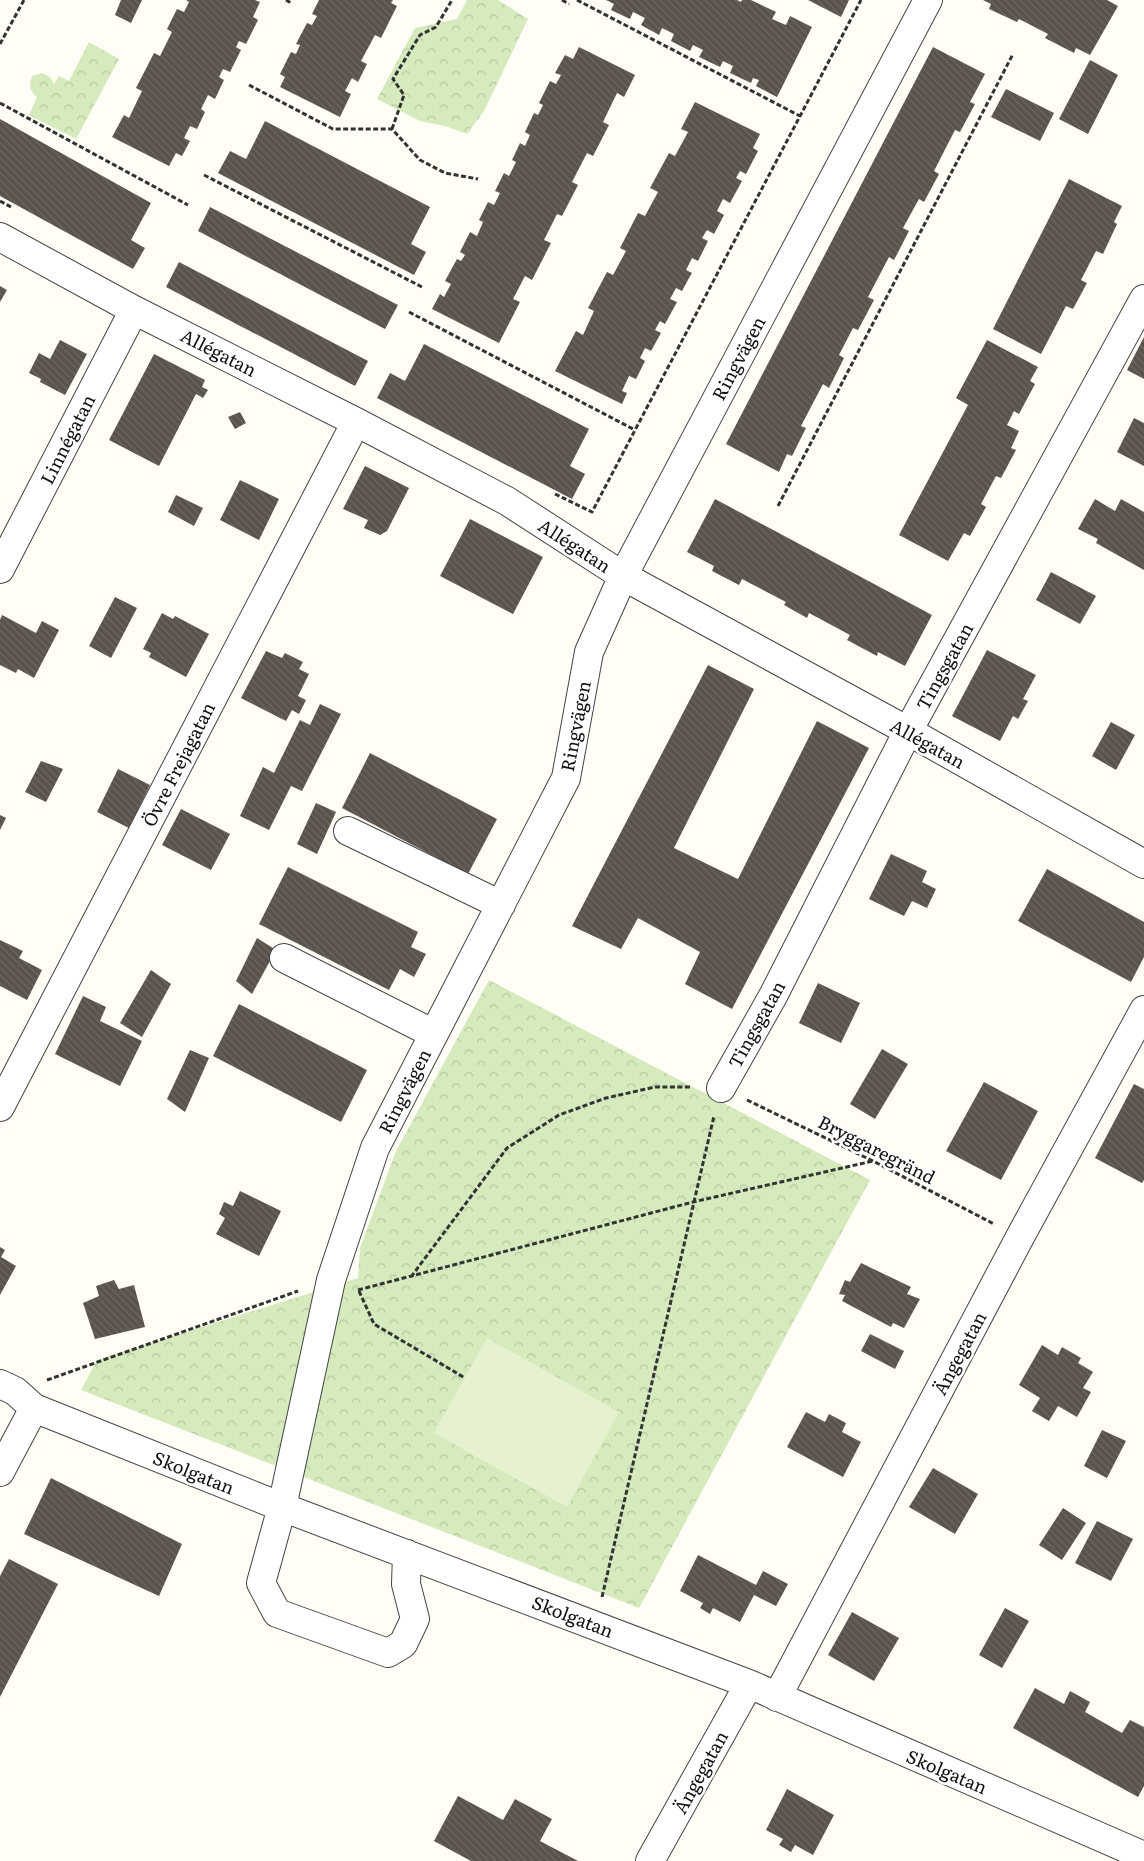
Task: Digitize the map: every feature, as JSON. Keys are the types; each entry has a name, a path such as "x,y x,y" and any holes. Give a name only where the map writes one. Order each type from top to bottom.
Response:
{"street":[{"name":"Ringvägen","path":"407,1554 406,1584 415,1619 403,1644 388,1653 277,1614 261,1582 282,1507 331,1280 375,1148 566,778 589,652 623,576 928,0"},
{"name":"Allégatan","path":"0,237 134,310 356,422 506,501 623,576 908,731 1144,864"},
{"name":"Tingsgatan","path":"721,1088 773,996 908,731 1144,299"},
{"name":"Linnégatan","path":"0,569 134,310"},
{"name":"Övre Frejagatan","path":"0,1107 356,422"},
{"path":"348,830 501,905"},
{"path":"284,958 434,1034"},
{"name":"Ängegatan","path":"777,1697 1020,1237 1144,1010"},
{"path":"0,1472 16,1394"},
{"name":"Skolgatan","path":"16,1394 282,1507 749,1684 1144,1856"},
{"name":"Ängegatan","path":"650,1861 749,1684"}],"path":[{"path":"0,44 24,0"},
{"path":"286,0 291,3"},
{"path":"392,129 404,95 393,79 420,35 436,27 452,0"},
{"path":"562,0 569,4"},
{"path":"577,0 800,116"},
{"path":"548,491 592,512 861,0"},
{"path":"778,506 1013,54"},
{"path":"249,85 333,129 392,129 420,160 445,173 478,179"},
{"path":"0,103 188,205"},
{"path":"204,175 422,287"},
{"path":"0,201 18,211"},
{"path":"410,312 635,430"},
{"path":"410,1277 507,1148 559,1115 606,1098 655,1087 721,1088 596,1625"},
{"name":"Bryggaregränd","path":"721,1088 873,1161 1020,1237"},
{"path":"16,1394 331,1280 359,1291 693,1202 873,1161"},
{"path":"359,1291 374,1324 465,1378"}],"green space":[{"path":"467,0 498,0 528,19 484,111 467,134 445,126 420,121 377,99 415,28 457,19"},
{"path":"89,42 119,59 76,139 29,115 37,97 30,88 30,83 32,76 42,73 50,77 54,84 59,76 69,81"},
{"path":"489,980 870,1180 639,1608 81,1390 97,1360 358,1278 360,1248 396,1151"},
{"path":"487,1338 619,1412 567,1507 434,1433"}],"building":[{"path":"121,0 142,0 131,23 115,15"},
{"path":"186,0 255,0 260,2 253,17 258,20 246,44 239,41 236,47 241,50 230,72 223,69 219,77 224,80 215,99 208,95 201,109 205,112 197,129 190,126 184,138 190,141 182,156 176,153 169,166 112,137 124,115 129,118 142,91 136,88 154,53 160,56 172,32 167,29 177,9 184,12 189,2"},
{"path":"319,0 393,0 391,3 397,6 381,38 375,35 361,61 367,64 358,82 352,78 345,91 351,94 340,117 280,87 285,77 280,74 291,52 296,54 300,45 296,44 307,23 312,25 317,16 312,14"},
{"path":"606,0 737,0 741,2 742,0 751,0 776,12 772,19 786,25 790,16 812,27 777,97 756,86 759,80 753,78 751,83 730,73 733,66 723,61 720,67 699,57 703,50 693,45 690,51 671,41 674,34 662,28 659,35 641,25 645,18 633,12 630,19 611,10 614,4"},
{"path":"808,0 849,0 841,17"},
{"path":"983,0 1107,0 1118,6 1090,55 1076,48 1074,53 1045,38 1048,34 1019,19 1017,22 989,9 991,4"},
{"path":"579,47 635,75 624,97 617,93 603,122 609,125 593,156 587,153 572,182 578,185 562,216 557,214 544,240 551,243 532,280 525,276 513,299 520,302 499,343 432,309 440,294 444,297 451,284 445,281 457,259 461,261 465,255 460,252 470,232 477,236 483,222 479,220 488,202 494,205 500,193 495,191 504,173 509,176 516,162 512,160 520,143 525,146 530,135 525,132 534,113 538,115 543,105 539,103 550,81 556,84 561,75 555,73 565,55 573,59"},
{"path":"933,47 985,74 970,102 975,104 960,132 955,130 934,171 939,174 924,202 919,199 903,228 909,231 894,260 889,257 868,297 874,300 858,330 853,328 839,355 844,358 829,388 823,384 801,426 806,428 792,456 787,454 779,472 726,444"},
{"path":"1090,60 1118,75 1088,134 1059,119"},
{"path":"1006,89 1054,113 1040,141 991,117"},
{"path":"695,102 760,134 753,148 758,151 746,174 740,171 736,178 742,181 730,203 723,199 717,211 724,215 714,234 707,230 702,238 708,241 698,261 692,258 686,270 692,273 682,291 676,288 670,299 677,302 665,324 660,321 655,330 661,333 651,351 645,348 640,358 645,361 636,379 629,376 622,391 627,393 622,404 555,371 576,331 583,335 594,311 588,308 607,272 613,275 626,251 620,248 638,213 645,216 658,192 650,188 669,153 675,156 688,132 681,129"},
{"path":"0,119 151,203 131,240 145,248 133,269 0,196"},
{"path":"265,121 430,207 411,244 426,252 414,275 218,173 230,151 246,159"},
{"path":"1069,179 1122,206 1114,222 1117,224 1103,254 1096,251 1081,280 1087,283 1073,309 1066,306 1041,354 993,329"},
{"path":"210,207 398,305 385,329 198,231"},
{"path":"179,262 368,361 355,386 166,287"},
{"path":"0,286 7,290 0,302"},
{"path":"1144,337 1144,379 1127,370"},
{"path":"60,340 87,354 65,395 40,382 41,379 29,373 39,353 50,359"},
{"path":"987,340 1038,367 1030,381 1035,384 1019,414 1014,411 1007,425 1019,431 1011,448 1016,450 1001,478 996,476 981,504 986,507 970,536 964,533 948,561 899,535 968,405 956,398"},
{"path":"424,344 589,429 570,466 585,474 572,499 377,398 390,373 405,381"},
{"path":"154,354 205,380 202,387 208,390 203,398 196,394 159,466 109,440"},
{"path":"240,412 246,423 235,429 228,417"},
{"path":"1134,418 1144,423 1144,466 1117,452"},
{"path":"365,466 409,488 387,531 380,535 364,528 368,520 343,509"},
{"path":"240,480 279,499 259,540 220,520"},
{"path":"176,495 203,508 194,526 168,512"},
{"path":"715,499 932,615 905,666 878,652 877,656 847,640 850,635 809,613 807,618 784,605 786,602 742,579 739,585 712,571 714,566 687,552"},
{"path":"1095,499 1115,511 1121,499 1144,512 1144,570 1096,543 1098,539 1078,529"},
{"path":"470,519 543,557 513,614 440,576"},
{"path":"1051,572 1096,596 1080,624 1036,600"},
{"path":"115,597 137,608 111,658 89,646"},
{"path":"162,613 173,619 175,616 209,634 186,677 149,657 151,653 143,649"},
{"path":"2,615 36,633 42,621 59,630 34,678 18,669 16,673 0,665 0,620"},
{"path":"987,650 1036,675 1023,699 1028,701 1018,719 1013,716 1000,741 952,716"},
{"path":"266,651 282,658 285,653 303,662 299,669 309,674 298,696 306,700 299,714 292,710 286,721 241,698"},
{"path":"708,665 754,689 674,848 738,879 817,721 869,748 732,1009 685,984 700,952 638,918 621,949 572,926"},
{"path":"320,704 341,714 302,791 291,786 269,830 240,816 263,767 274,773 300,720 310,725"},
{"path":"1111,722 1135,735 1116,770 1092,756"},
{"path":"370,753 497,819 468,874 342,808"},
{"path":"41,761 63,769 46,802 25,792"},
{"path":"118,769 150,785 129,828 97,812"},
{"path":"316,803 336,812 317,854 297,844"},
{"path":"181,809 230,834 211,870 162,845"},
{"path":"0,815 6,818 0,830"},
{"path":"891,854 927,871 922,882 936,889 927,908 912,901 904,916 869,899"},
{"path":"288,867 418,932 411,947 426,954 414,977 400,969 389,990 259,924"},
{"path":"1047,869 1144,922 1144,957 1131,982 1018,921"},
{"path":"257,938 276,950 252,994 236,981"},
{"path":"0,940 23,951 19,958 42,970 27,1000 0,986"},
{"path":"151,970 171,984 142,1037 120,1023"},
{"path":"818,983 860,1003 841,1043 799,1023"},
{"path":"83,996 106,1007 100,1021 142,1041 120,1086 55,1054"},
{"path":"239,1004 367,1070 341,1122 213,1056"},
{"path":"882,1049 908,1064 875,1119 850,1104"},
{"path":"190,1050 209,1058 185,1112 167,1099"},
{"path":"984,1082 1038,1111 1001,1180 946,1151"},
{"path":"1134,1084 1144,1089 1144,1180 1142,1183 1095,1158"},
{"path":"240,1191 281,1211 259,1256 216,1234 225,1218 219,1214 224,1202 233,1206"},
{"path":"0,1247 5,1250 1,1257 16,1266 0,1295"},
{"path":"861,1263 911,1287 907,1294 920,1299 904,1328 893,1323 891,1327 842,1301 845,1295 839,1294 845,1280 850,1282"},
{"path":"114,1280 119,1289 134,1285 145,1327 95,1339 83,1303 99,1296 96,1286"},
{"path":"870,1334 904,1351 895,1369 861,1351"},
{"path":"1042,1345 1058,1355 1062,1347 1081,1358 1078,1363 1093,1372 1083,1388 1091,1392 1077,1417 1058,1406 1049,1421 1032,1411 1040,1398 1019,1385"},
{"path":"806,1412 825,1422 829,1414 846,1423 842,1432 861,1442 843,1477 787,1447"},
{"path":"1102,1430 1126,1441 1107,1478 1084,1466"},
{"path":"933,1468 978,1494 955,1534 909,1507"},
{"path":"51,1478 182,1544 159,1596 24,1534"},
{"path":"1063,1508 1086,1523 1062,1560 1039,1545"},
{"path":"1097,1521 1133,1539 1111,1581 1075,1563"},
{"path":"698,1555 756,1585 763,1571 788,1584 776,1606 754,1595 740,1622 713,1608 710,1614 700,1608 703,1603 680,1591"},
{"path":"9,1559 58,1584 0,1697 0,1576"},
{"path":"1005,1608 1029,1621 1002,1668 979,1655"},
{"path":"852,1612 899,1638 874,1681 828,1655"},
{"path":"1035,1688 1064,1704 1070,1691 1090,1702 1085,1712 1122,1733 1130,1720 1144,1727 1144,1786 1138,1797 1013,1728"},
{"path":"787,1789 834,1815 813,1855 795,1845 791,1852 779,1845 783,1839 766,1830"},
{"path":"458,1796 503,1820 515,1799 552,1819 540,1841 578,1861 471,1861 434,1841"}]}
